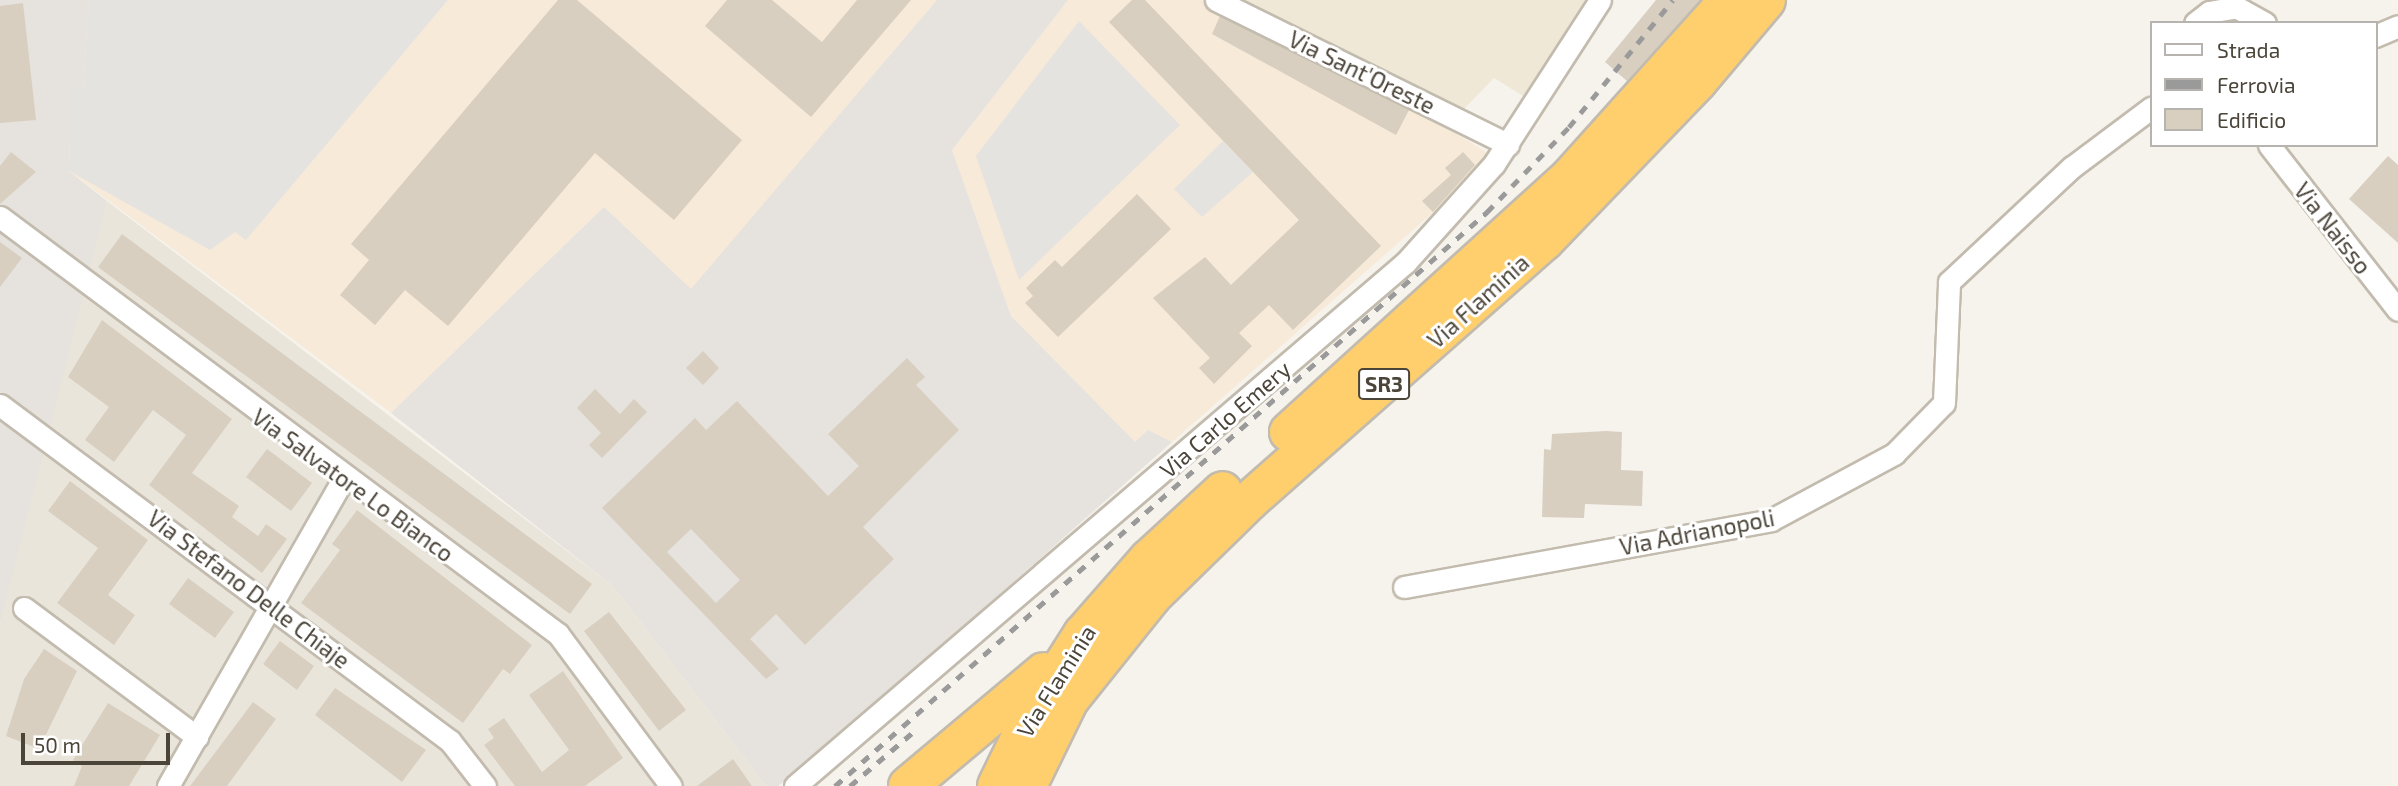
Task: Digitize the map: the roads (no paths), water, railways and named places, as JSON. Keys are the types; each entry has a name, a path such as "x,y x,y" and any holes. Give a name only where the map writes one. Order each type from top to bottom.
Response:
{"highway":[{"name":"Via Flaminia","path":"997,786 1032,714 1083,634 1173,535 1570,177 1729,0"},
{"name":"Via Flaminia","path":"1027,786 1074,692 1152,596 1240,510 1544,241 1698,82 1766,0"},
{"path":"908,786 1083,634"}],"street":[{"name":"Via Sant'Oreste","path":"1216,0 1508,144"},
{"name":"Via Carlo Emery","path":"794,786 1406,262 1508,144 1600,0"},
{"path":"2198,21 2209,12 2236,7 2261,21"},
{"path":"2377,35 2398,26"},
{"name":"Via Adrianopoli","path":"1404,587 1771,520 1894,454 1944,403 1949,282 2053,183 2150,109"},
{"name":"Via Naisso","path":"2271,147 2398,310"},
{"name":"Via Salvatore Lo Bianco","path":"0,216 558,634 671,786"},
{"name":"Via Stefano Delle Chiaje","path":"0,405 273,603 450,741 485,786"},
{"path":"168,786 345,476"},
{"path":"24,608 197,737"}],"railway":[{"path":"835,786 1487,212 1569,127 1673,0"},
{"path":"850,786 912,733"}]}
